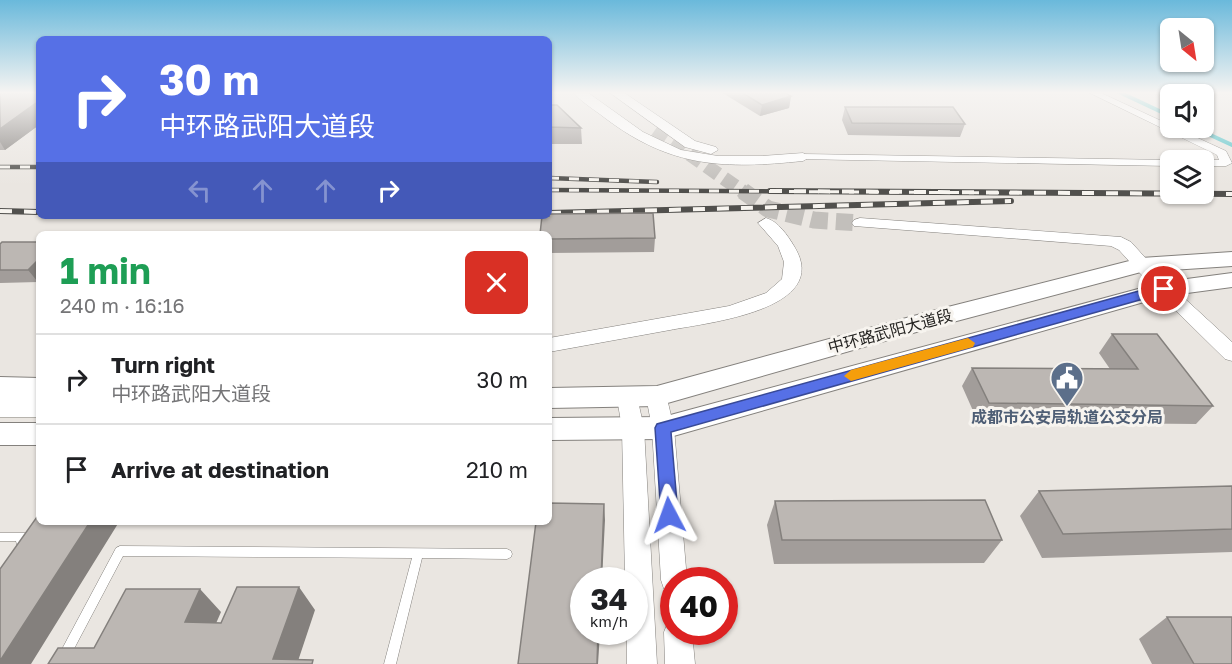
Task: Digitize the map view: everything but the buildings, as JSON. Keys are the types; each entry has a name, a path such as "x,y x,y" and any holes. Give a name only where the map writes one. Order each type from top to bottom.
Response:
{"highway":[{"path":"0,405 36,406"}],"main road":[{"name":"中环路武阳大道段","path":"552,398 657,396 932,319 1141,265 1232,260"},
{"name":"中环路武阳大道段","path":"552,429 663,428 1164,289 1232,280"},
{"path":"0,387 36,388"},
{"path":"0,434 36,434"}],"street":[{"path":"636,123 652,132 714,152 803,157 1160,163"},
{"path":"638,123 652,132"},
{"path":"641,123 674,152 713,161 766,161 803,157"},
{"path":"644,123 652,132"},
{"path":"1158,123 1222,153 1226,163 1214,163"},
{"path":"860,223 1114,241 1125,246 1164,289 1232,354"},
{"path":"552,344 730,311 763,301 784,288 791,274 793,258 784,240 766,224"},
{"path":"657,396 663,428 673,567"},
{"path":"628,398 633,428 642,664"},
{"path":"679,645 680,664"}],"lane":[{"path":"0,537 25,537 13,555"},
{"path":"60,664 120,551 507,554"},
{"path":"390,664 418,553"}],"waterway":[{"path":"1214,137 1232,145"}],"tunnel":[{"path":"655,130 745,193"},
{"path":"743,191 768,209 814,220 860,223"}],"railway":[{"path":"0,167 36,167"},
{"path":"552,178 657,182"},
{"path":"552,190 1026,193"},
{"path":"770,191 1232,194"},
{"path":"552,213 1011,201"},
{"path":"0,211 36,212"}],"slow traffic":[{"path":"851,376 968,343"}],"place":[{"name":"成都市公安局轨道公交分局","path":"1067,407"}],"route":[{"path":"669,515 663,428 1164,289"}]}
